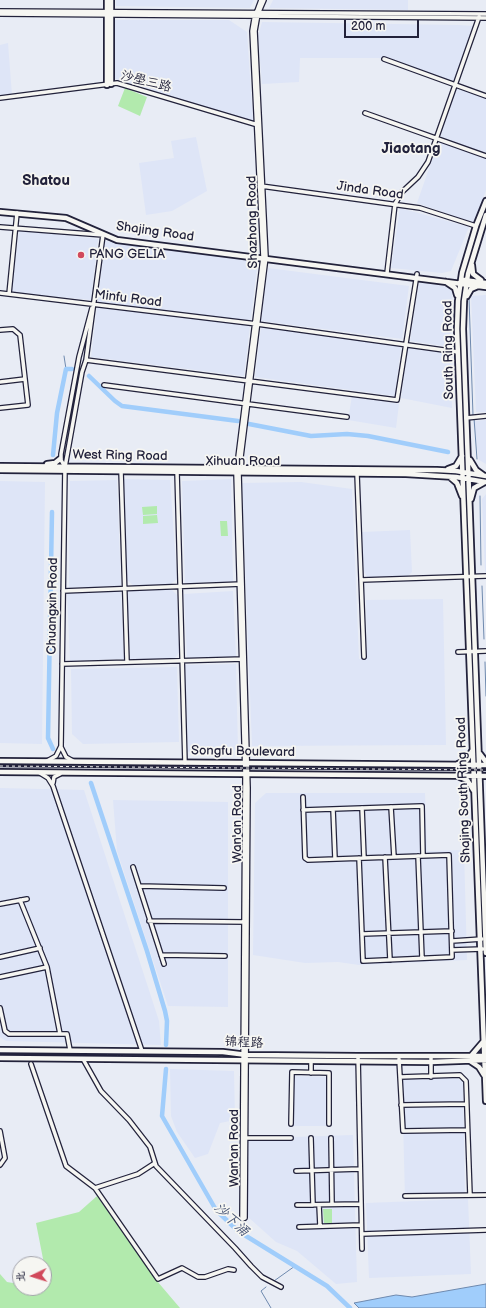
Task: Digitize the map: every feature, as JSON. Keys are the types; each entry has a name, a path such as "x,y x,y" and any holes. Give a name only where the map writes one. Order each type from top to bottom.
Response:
{"main road":[{"path":"107,0 109,13"},
{"path":"109,84 109,13 111,0"},
{"name":"South Ring Road","path":"466,479 458,352 458,301 461,281 476,226 486,201"},
{"name":"Shajing Road","path":"0,211 66,218 102,235 117,240 264,256"},
{"name":"Shajing Road","path":"0,211 66,216 107,235 118,238 461,281"},
{"name":"South Ring Road","path":"465,452 471,417 464,310 471,262 486,215"},
{"path":"471,262 473,274 486,283"},
{"name":"Shajing Road","path":"417,276 443,281 461,281"},
{"path":"443,281 455,288 458,301"},
{"path":"461,281 486,283"},
{"path":"467,282 486,287"},
{"path":"464,310 468,292 480,286"},
{"path":"443,470 456,466 465,452"},
{"path":"465,452 472,466 485,476"},
{"path":"45,467 60,458"},
{"name":"West Ring Road","path":"0,466 65,469 238,471"},
{"name":"Xihuan Road","path":"0,470 65,469 177,472 443,470 466,472 485,476"},
{"name":"Xihuan Road","path":"238,471 448,477 486,483"},
{"path":"448,477 458,485 467,505"},
{"name":"Shajing South Ring Road","path":"466,479 473,652 479,748 476,799 484,949 483,1040 486,1101"},
{"path":"467,505 474,488 479,484 486,483"},
{"name":"Shajing South Ring Road","path":"473,652 474,745 477,765"},
{"path":"455,765 467,760 474,745"},
{"path":"479,748 481,757 486,762"},
{"name":"Songfu Boulevard","path":"0,761 486,765"},
{"name":"Songfu Boulevard","path":"0,772 477,776 486,778"},
{"path":"455,776 469,782 476,799"},
{"name":"Shajing South Ring Road","path":"477,776 480,791 485,867 483,939"},
{"path":"480,791 482,783 486,778"},
{"name":"Shajing South Ring Road","path":"484,949 486,953"},
{"path":"483,1040 470,1058 484,1075"},
{"name":"锦程路","path":"1,1050 223,1052 245,1055 485,1058"},
{"name":"锦程路","path":"0,1058 431,1062 470,1058"}],"street":[{"name":"Shazhong Road","path":"238,471 264,256 259,126 253,40 261,0"},
{"name":"Shazhong Road","path":"257,14 264,0"},
{"path":"0,12 480,16 486,18"},
{"path":"480,16 486,14"},
{"path":"387,272 395,204 402,192 424,170 437,139 480,16"},
{"path":"384,59 486,96"},
{"name":"沙壆三路","path":"0,98 109,84 121,84 259,126"},
{"path":"365,113 486,156"},
{"name":"Jinda Road","path":"262,186 420,208 476,226"},
{"path":"9,294 17,213"},
{"path":"0,227 102,235"},
{"name":"Chuangxin Road","path":"61,746 65,469 82,372 86,360 102,235"},
{"path":"86,360 397,400 417,276"},
{"name":"Minfu Road","path":"0,293 256,324 458,352"},
{"name":"Chuangxin Road","path":"65,469 61,460 61,454 87,320 94,304"},
{"path":"0,330 13,329 20,335 28,405 0,408"},
{"path":"0,382 25,379"},
{"path":"104,385 347,417"},
{"path":"471,417 486,416"},
{"path":"121,471 127,662"},
{"name":"Wan'an Road","path":"238,471 247,764 243,1219 245,1218 244,1138"},
{"path":"177,472 185,763"},
{"path":"357,474 364,657"},
{"path":"361,580 486,576"},
{"path":"63,590 241,584"},
{"path":"458,652 486,651"},
{"path":"62,664 182,662 244,659"},
{"path":"47,761 56,756 61,746"},
{"path":"61,746 66,757 75,761"},
{"path":"37,772 48,778 53,786 142,1051"},
{"path":"53,786 54,776 65,772"},
{"path":"303,797 305,858 308,860 359,858 364,858 386,857 449,855 452,957 363,961 359,858"},
{"path":"303,810 422,806 424,856"},
{"path":"391,807 394,857"},
{"path":"362,808 364,858"},
{"path":"332,809 334,859"},
{"path":"418,856 422,958"},
{"path":"386,857 390,960"},
{"path":"133,867 164,964"},
{"path":"139,886 224,888"},
{"path":"0,904 27,898"},
{"path":"20,900 47,968 60,1034"},
{"path":"149,920 246,922"},
{"path":"362,934 452,931"},
{"path":"452,941 483,939"},
{"path":"0,957 40,948"},
{"path":"452,950 484,949"},
{"path":"161,955 225,956"},
{"path":"0,977 47,968"},
{"path":"0,1008 5,1031 9,1034 67,1034 70,1050"},
{"path":"358,1056 362,1249"},
{"path":"399,1056 403,1131 467,1130"},
{"path":"430,1076 431,1057"},
{"path":"83,1059 101,1091 129,1120 150,1147 155,1163 250,1266 262,1277 281,1287"},
{"path":"311,1061 311,1073"},
{"path":"31,1064 66,1166 95,1188 158,1279 182,1268 198,1278 228,1269 234,1270"},
{"path":"291,1124 292,1072 329,1073 329,1124"},
{"path":"400,1077 460,1075 466,1080 470,1195"},
{"path":"401,1105 466,1104"},
{"path":"0,1131 6,1158 0,1164"},
{"path":"244,1138 290,1138"},
{"path":"311,1138 313,1205"},
{"path":"331,1138 332,1204"},
{"path":"95,1188 138,1174 155,1163"},
{"path":"296,1171 360,1169"},
{"path":"405,1196 486,1195"},
{"path":"296,1205 361,1204"},
{"path":"319,1205 320,1226"},
{"path":"299,1227 361,1225"},
{"path":"362,1234 486,1230"}],"shaded area":[{"path":"116,0 254,0 250,8 116,6"},
{"path":"273,0 408,0 408,10 269,8"},
{"path":"115,20 229,20 247,32 253,122 115,79"},
{"path":"262,22 473,26 454,82 379,58 300,58 299,82 262,84 258,36"},
{"path":"8,43 12,95 0,96 0,45"},
{"path":"457,88 486,98 486,190 474,223 417,203"},
{"path":"196,137 207,191 172,211 146,215 139,163 174,158 171,141"},
{"path":"400,208 469,227 451,271 442,273 391,268"},
{"path":"19,230 98,239 91,300 12,292"},
{"path":"105,241 258,259 244,376 91,357"},
{"path":"268,268 409,286 402,339 261,321"},
{"path":"419,281 451,289 450,347 410,341"},
{"path":"486,295 486,412 476,412 471,296"},
{"path":"261,327 401,346 395,396 255,377"},
{"path":"408,347 450,353 452,408 401,398"},
{"path":"352,396 399,404 396,428 348,420"},
{"path":"486,420 486,464 479,460 473,421"},
{"path":"124,479 170,480 177,579 169,585 134,586 127,580"},
{"path":"231,479 233,582 185,583 182,481"},
{"path":"117,480 121,586 69,588 70,481"},
{"path":"0,481 45,482 42,744 0,743"},
{"path":"301,482 352,489 359,659 367,658 366,600 443,599 446,745 252,746 242,483"},
{"path":"486,494 486,572 485,572 482,499"},
{"path":"410,530 412,572 407,577 368,578 364,572 362,532"},
{"path":"171,589 177,595 179,653 174,659 128,660 127,590"},
{"path":"121,591 124,659 70,661 67,593"},
{"path":"233,591 236,657 187,659 184,594"},
{"path":"236,664 238,750 188,752 185,665"},
{"path":"177,667 179,742 83,744 72,734 71,669"},
{"path":"0,788 84,790 159,1021 161,1045 6,1041 0,1037"},
{"path":"266,793 425,793 427,851 464,850 467,960 359,965 338,962 305,963 253,955 255,803"},
{"path":"113,800 228,802 228,1007 168,1006 117,851"},
{"path":"170,1069 234,1071 235,1120 220,1123 208,1154 195,1158 177,1132 171,1116"},
{"path":"293,1076 327,1077 326,1126 293,1126"},
{"path":"457,1078 463,1081 465,1197 405,1199 402,1079"},
{"path":"353,1135 357,1282 336,1284 297,1251 276,1242 248,1217 248,1140 294,1141 294,1137"},
{"path":"468,1199 471,1274 369,1278 366,1203"}],"green space":[{"path":"125,88 147,97 140,116 118,106"},
{"path":"157,506 157,514 143,515 142,507"},
{"path":"157,515 158,523 143,524 143,516"},
{"path":"220,521 227,521 228,536 221,536"},
{"path":"97,1196 157,1281 180,1308 0,1308 0,1274 7,1282 12,1283 12,1296 52,1296 52,1256 42,1256 36,1223 79,1212"},
{"path":"323,1209 332,1209 332,1223 324,1223"}],"water":[{"path":"486,1284 486,1308 359,1308 354,1303 396,1295 412,1297"}],"waterway":[{"path":"469,298 473,415"},
{"path":"64,356 66,369"},
{"path":"53,455 57,413 66,369 72,369"},
{"path":"89,376 122,406 238,421"},
{"path":"474,418 477,459"},
{"path":"249,424 311,436 347,434 368,436 448,452"},
{"path":"480,496 481,565"},
{"path":"52,512 48,738 53,749"},
{"path":"482,586 484,639"},
{"path":"485,662 486,696"},
{"path":"91,783 147,951 165,1011 167,1021 166,1045"},
{"name":"沙下涌","path":"166,1069 162,1116 216,1210 238,1231 327,1286 350,1308"},
{"path":"274,1281 295,1266"},
{"path":"266,1287 261,1291 271,1308"}],"railway":[{"path":"0,766 486,770"}],"place":[{"name":"PANG GELIA","path":"81,255"}],"district":[{"name":"Jiaotang","path":"411,149"},
{"name":"Shatou","path":"46,181"}]}
